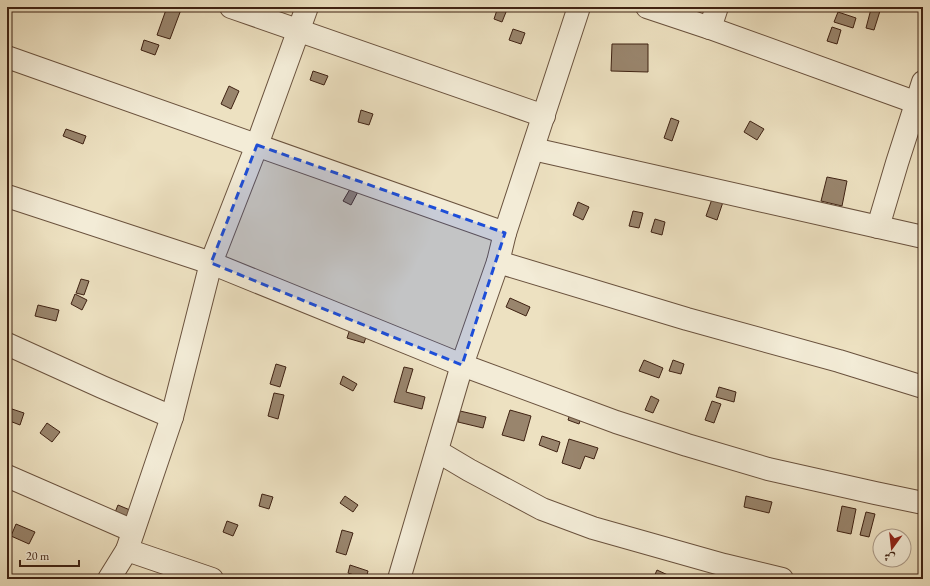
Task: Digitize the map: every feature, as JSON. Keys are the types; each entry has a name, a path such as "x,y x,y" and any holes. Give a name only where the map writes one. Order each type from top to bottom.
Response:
{"street":[{"path":"231,7 544,116"},
{"path":"109,579 130,540 172,417 211,263 257,145 308,7"},
{"path":"399,579 462,365 498,262 505,233 580,7"},
{"path":"646,7 710,28 920,104"},
{"path":"710,28 717,7"},
{"path":"7,57 505,233"},
{"path":"878,227 897,163 920,104 923,82"},
{"path":"533,149 923,237"},
{"path":"7,196 211,263 462,365 616,422 768,469 923,503"},
{"path":"498,262 839,361 923,388"},
{"path":"7,344 172,417"},
{"path":"437,451 542,509 593,528 724,566 782,579"},
{"path":"7,476 130,540 212,579"}],"highlighted area":[{"path":"257,145 505,233 462,365 211,263"}],"building":[{"path":"167,7 182,7 170,39 157,35"},
{"path":"498,7 508,7 502,22 494,19"},
{"path":"871,9 880,11 874,30 866,28"},
{"path":"838,12 856,18 853,28 834,22"},
{"path":"832,27 841,30 837,44 827,41"},
{"path":"513,29 525,33 521,44 509,40"},
{"path":"144,40 159,45 155,55 141,50"},
{"path":"612,44 648,44 648,72 611,71"},
{"path":"313,71 328,76 324,85 310,80"},
{"path":"229,86 239,91 231,109 221,104"},
{"path":"361,110 373,114 369,125 358,122"},
{"path":"671,118 679,121 672,141 664,138"},
{"path":"750,121 764,129 757,140 744,132"},
{"path":"66,129 86,136 83,144 63,136"},
{"path":"827,177 847,181 842,206 821,201"},
{"path":"353,184 360,188 351,205 343,201"},
{"path":"712,199 723,202 717,220 706,216"},
{"path":"578,202 589,207 583,220 573,215"},
{"path":"633,211 643,213 639,228 629,226"},
{"path":"655,219 665,222 662,235 651,232"},
{"path":"81,279 89,281 84,295 76,293"},
{"path":"75,294 87,300 82,310 71,304"},
{"path":"510,298 530,307 526,316 506,307"},
{"path":"38,305 59,310 56,321 35,316"},
{"path":"350,329 367,334 364,343 347,338"},
{"path":"644,360 663,368 659,378 639,371"},
{"path":"673,360 684,364 681,374 669,371"},
{"path":"276,364 286,367 280,387 270,384"},
{"path":"404,367 413,369 406,392 425,397 422,409 394,402"},
{"path":"343,376 357,384 353,391 340,384"},
{"path":"719,387 736,392 734,402 716,397"},
{"path":"274,393 284,395 278,419 268,416"},
{"path":"651,396 659,400 653,413 645,410"},
{"path":"712,401 721,404 714,423 705,420"},
{"path":"9,408 24,413 20,425 7,420"},
{"path":"510,410 531,416 524,441 502,435"},
{"path":"460,411 486,417 483,428 458,422"},
{"path":"571,411 582,415 579,424 568,420"},
{"path":"47,423 60,432 52,442 40,433"},
{"path":"542,436 560,442 557,452 539,445"},
{"path":"569,439 598,448 594,459 585,456 580,469 562,463"},
{"path":"262,494 273,497 269,509 259,506"},
{"path":"345,496 358,505 353,512 340,503"},
{"path":"746,496 772,502 769,513 744,507"},
{"path":"118,505 130,510 126,519 114,515"},
{"path":"842,506 856,509 851,534 837,531"},
{"path":"866,512 875,514 869,537 860,535"},
{"path":"227,521 238,525 233,536 223,532"},
{"path":"16,524 35,532 29,544 11,536"},
{"path":"342,530 353,533 346,555 336,552"},
{"path":"350,565 368,571 366,579 348,573"},
{"path":"657,570 670,576 669,579 653,579"}]}
